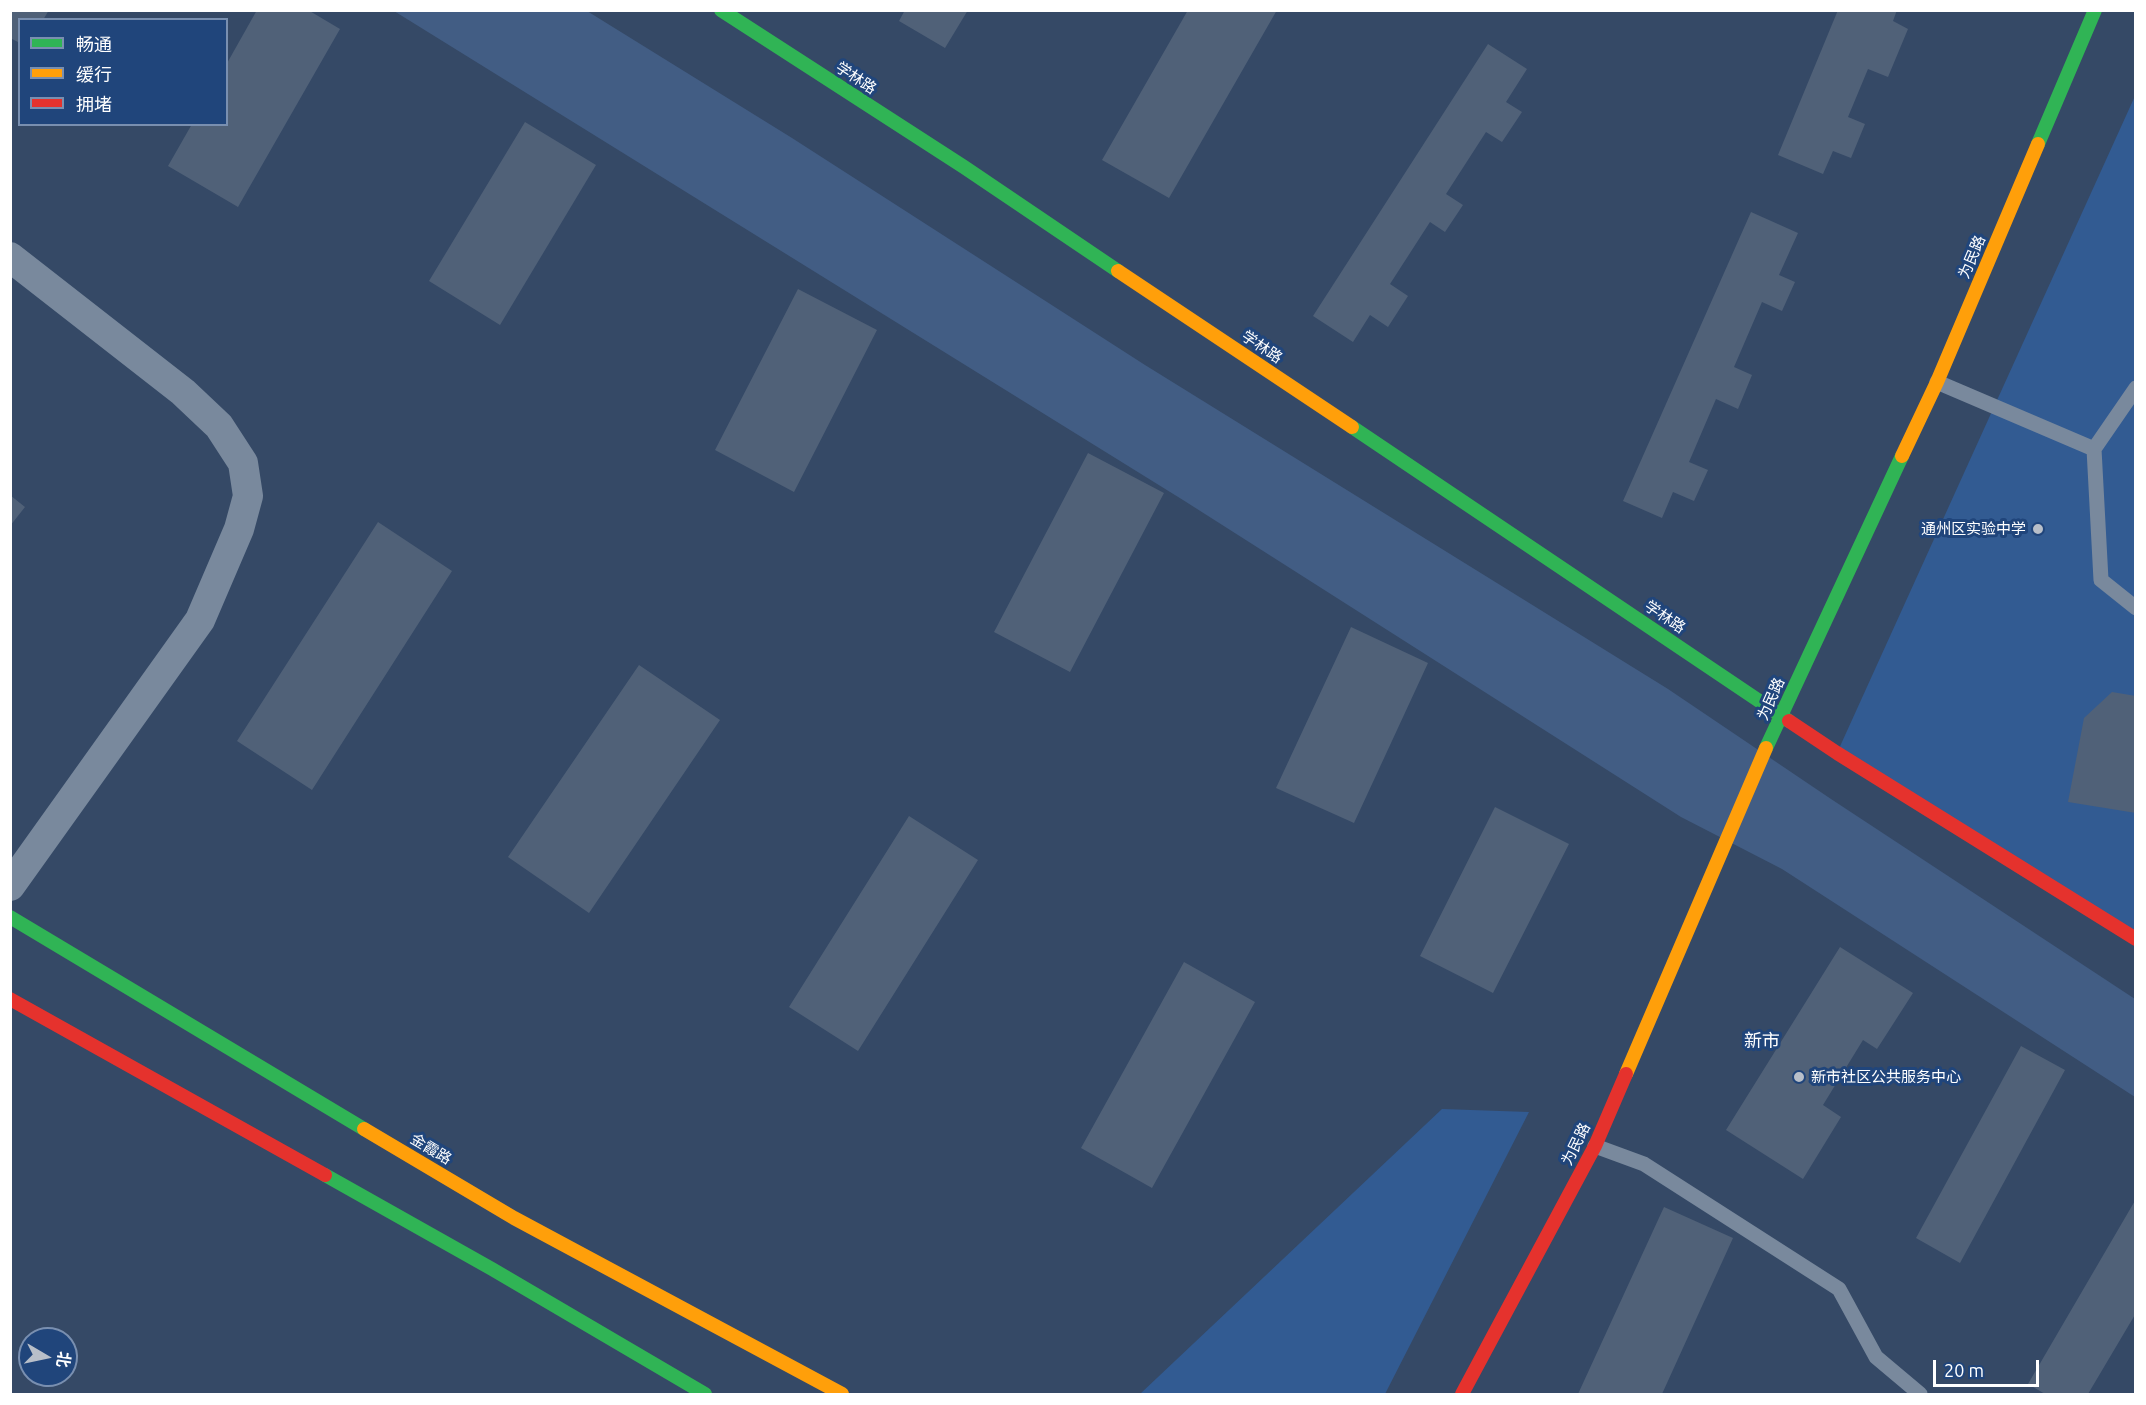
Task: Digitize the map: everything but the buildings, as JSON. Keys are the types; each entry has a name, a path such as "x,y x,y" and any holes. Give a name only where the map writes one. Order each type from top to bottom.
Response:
{"street":[{"name":"学林路","path":"721,10 974,174 1847,759 2136,939"},
{"name":"为民路","path":"1462,1395 1595,1146 1728,833 1937,382 2095,10"},
{"path":"10,256 183,392 219,426 243,463 248,496 239,530 200,620 10,886"},
{"name":"金霞路","path":"10,917 514,1218 842,1395"},
{"path":"10,999 492,1269 705,1395"}],"lane":[{"path":"1937,382 2094,449"},
{"path":"2136,388 2094,449 2101,580 2136,608"},
{"path":"1595,1146 1644,1164 1839,1289 1876,1357 1920,1395"}],"shaded area":[{"path":"394,11 587,11 792,138 1145,365 1668,689 2135,999 2135,1097 1782,869 1681,817 1183,500"},
{"name":"通州区实验中学","path":"2135,96 2135,939 1837,753"},
{"path":"1442,1109 1529,1112 1385,1394 1140,1394"}],"traffic: fast":[{"path":"721,10 964,167 1118,271"},
{"path":"2038,144 2095,10"},
{"path":"1352,427 1789,721"},
{"path":"1766,748 1902,456"},
{"path":"10,917 364,1129"},
{"path":"325,1175 492,1269 705,1394"}],"traffic: slow":[{"path":"1902,456 1937,382 2038,144"},
{"path":"1118,271 1352,427"},
{"path":"1626,1074 1766,748"},
{"path":"364,1129 514,1218 842,1394"}],"traffic: jam":[{"path":"1789,721 2136,939"},
{"path":"10,999 325,1175"},
{"path":"1462,1394 1595,1146 1626,1074"}],"place":[{"name":"通州区实验中学","path":"2038,529"},
{"name":"新市社区公共服务中心","path":"1799,1077"}],"district":[{"name":"新市","path":"1762,1041"}]}
